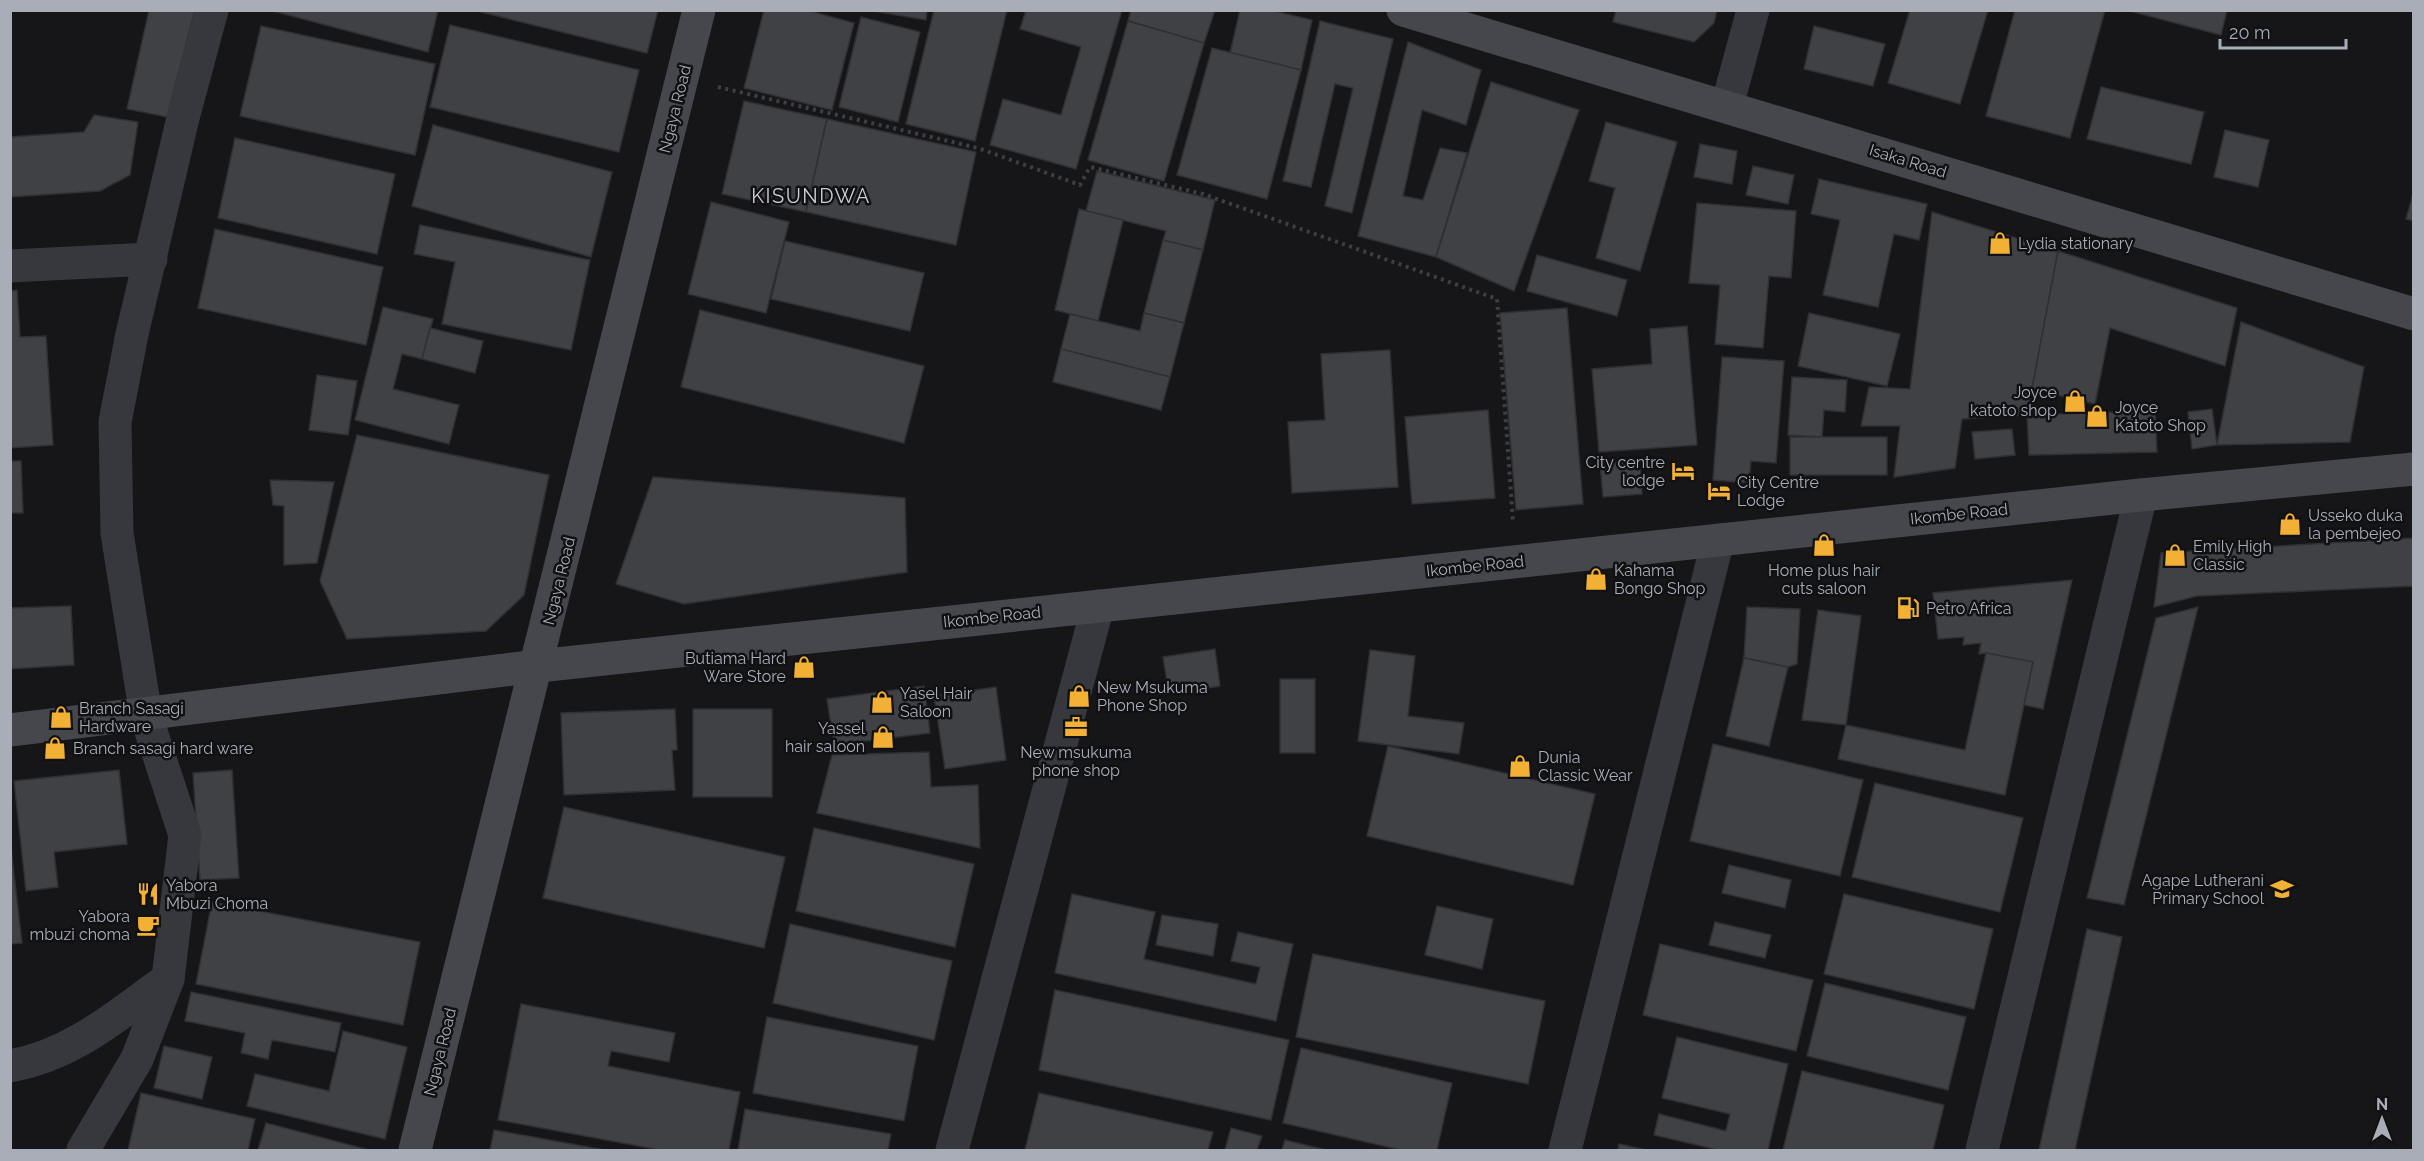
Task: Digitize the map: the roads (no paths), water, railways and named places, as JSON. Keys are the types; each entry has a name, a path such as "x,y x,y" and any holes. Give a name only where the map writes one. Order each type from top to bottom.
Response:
{"street":[{"path":"83,1150 137,1059 168,980 185,835 146,716 117,532 116,422 132,334 183,118 212,10"},
{"name":"Ngaya Road","path":"415,1150 538,666 699,10"},
{"name":"Isaka Road","path":"1403,10 2414,314"},
{"path":"1727,106 1753,10"},
{"path":"10,266 150,259"},
{"name":"Ikombe Road","path":"10,730 146,716 538,666 2141,495 2414,469"},
{"path":"1982,1150 2141,495"},
{"path":"1565,1150 1718,540"},
{"path":"952,1150 1098,606"},
{"path":"10,1066 38,1061 70,1048 168,980"}],"place":[{"name":"Lydia stationary","path":"2000,243"},
{"name":"Joyce katoto shop","path":"2075,401"},
{"name":"Joyce Katoto Shop","path":"2097,416"},
{"name":"City centre lodge","path":"1683,471"},
{"name":"City Centre Lodge","path":"1719,491"},
{"name":"Usseko duka la pembejeo","path":"2290,524"},
{"name":"Home plus hair cuts saloon","path":"1824,545"},
{"name":"Emily High Classic","path":"2175,555"},
{"name":"Kahama Bongo Shop","path":"1596,579"},
{"name":"Petro Africa","path":"1908,608"},
{"name":"Butiama Hard Ware Store","path":"804,667"},
{"name":"New Msukuma Phone Shop","path":"1079,696"},
{"name":"Yasel Hair Saloon","path":"882,702"},
{"name":"Branch Sasagi Hardware","path":"61,717"},
{"name":"New msukuma phone shop","path":"1076,727"},
{"name":"Yassel hair saloon","path":"883,737"},
{"name":"Branch sasagi hard ware","path":"55,748"},
{"name":"Dunia Classic Wear","path":"1520,766"},
{"name":"Agape Lutherani Primary School","path":"2282,889"},
{"name":"Yabora Mbuzi Choma","path":"148,894"},
{"name":"Yabora mbuzi choma","path":"148,925"}],"district":[{"name":"KISUNDWA","path":"811,196"}]}
